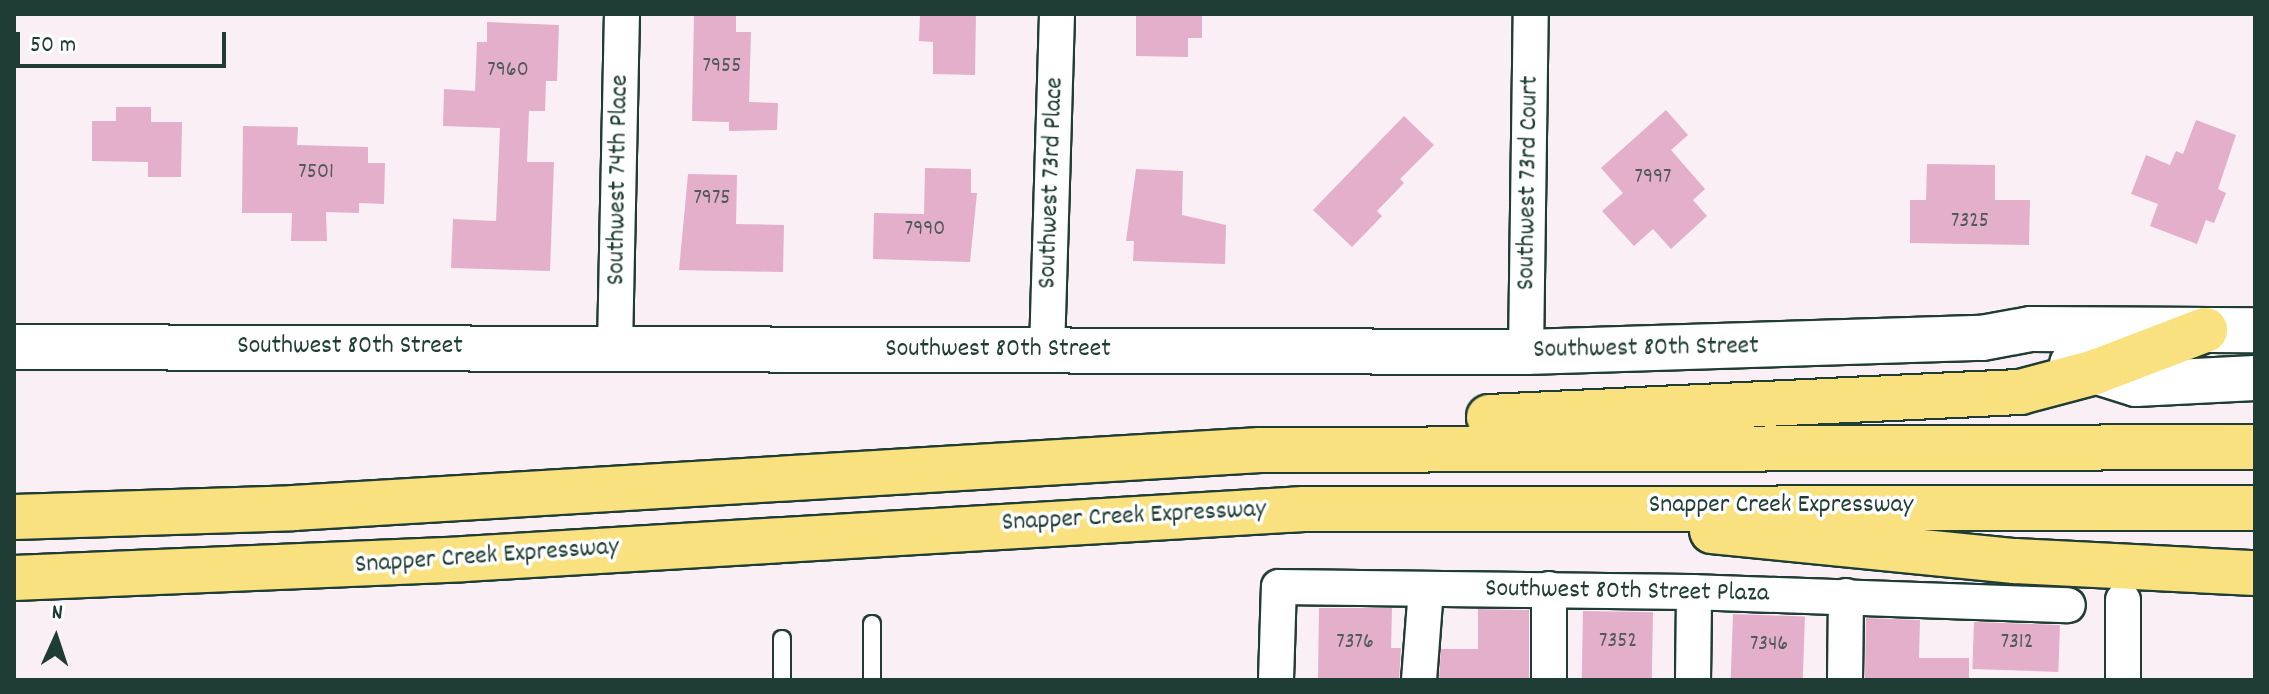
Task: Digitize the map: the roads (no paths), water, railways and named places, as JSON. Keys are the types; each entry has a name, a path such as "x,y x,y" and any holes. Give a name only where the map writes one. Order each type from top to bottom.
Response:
{"highway":[{"path":"1260,450 1319,425 1998,394 2095,372 2205,330"},
{"path":"14,517 293,508 1260,450 2255,447"},
{"path":"1459,506 2015,561 2255,573"},
{"name":"Snapper Creek Expressway","path":"14,578 464,559 1088,518 1459,506 2255,508"}],"street":[{"name":"Southwest 74th Place","path":"615,347 622,14"},
{"name":"Southwest 73rd Place","path":"1047,351 1057,14"},
{"name":"Southwest 73rd Court","path":"1526,352 1531,14"},
{"name":"Southwest 80th Street","path":"14,347 1526,352 1982,338 2031,329 2255,330"},
{"name":"Southwest 80th Street","path":"1982,338 2136,384 2255,378"},
{"name":"Southwest 80th Street Plaza","path":"1276,680 1279,587 1694,592 2068,605"},
{"path":"1419,680 1426,589"},
{"path":"1549,589 1549,680"},
{"path":"1693,680 1694,592"},
{"path":"1845,680 1846,596"},
{"path":"2123,600 2123,680"}],"lane":[{"path":"872,624 872,680"},
{"path":"782,639 782,680"}]}
